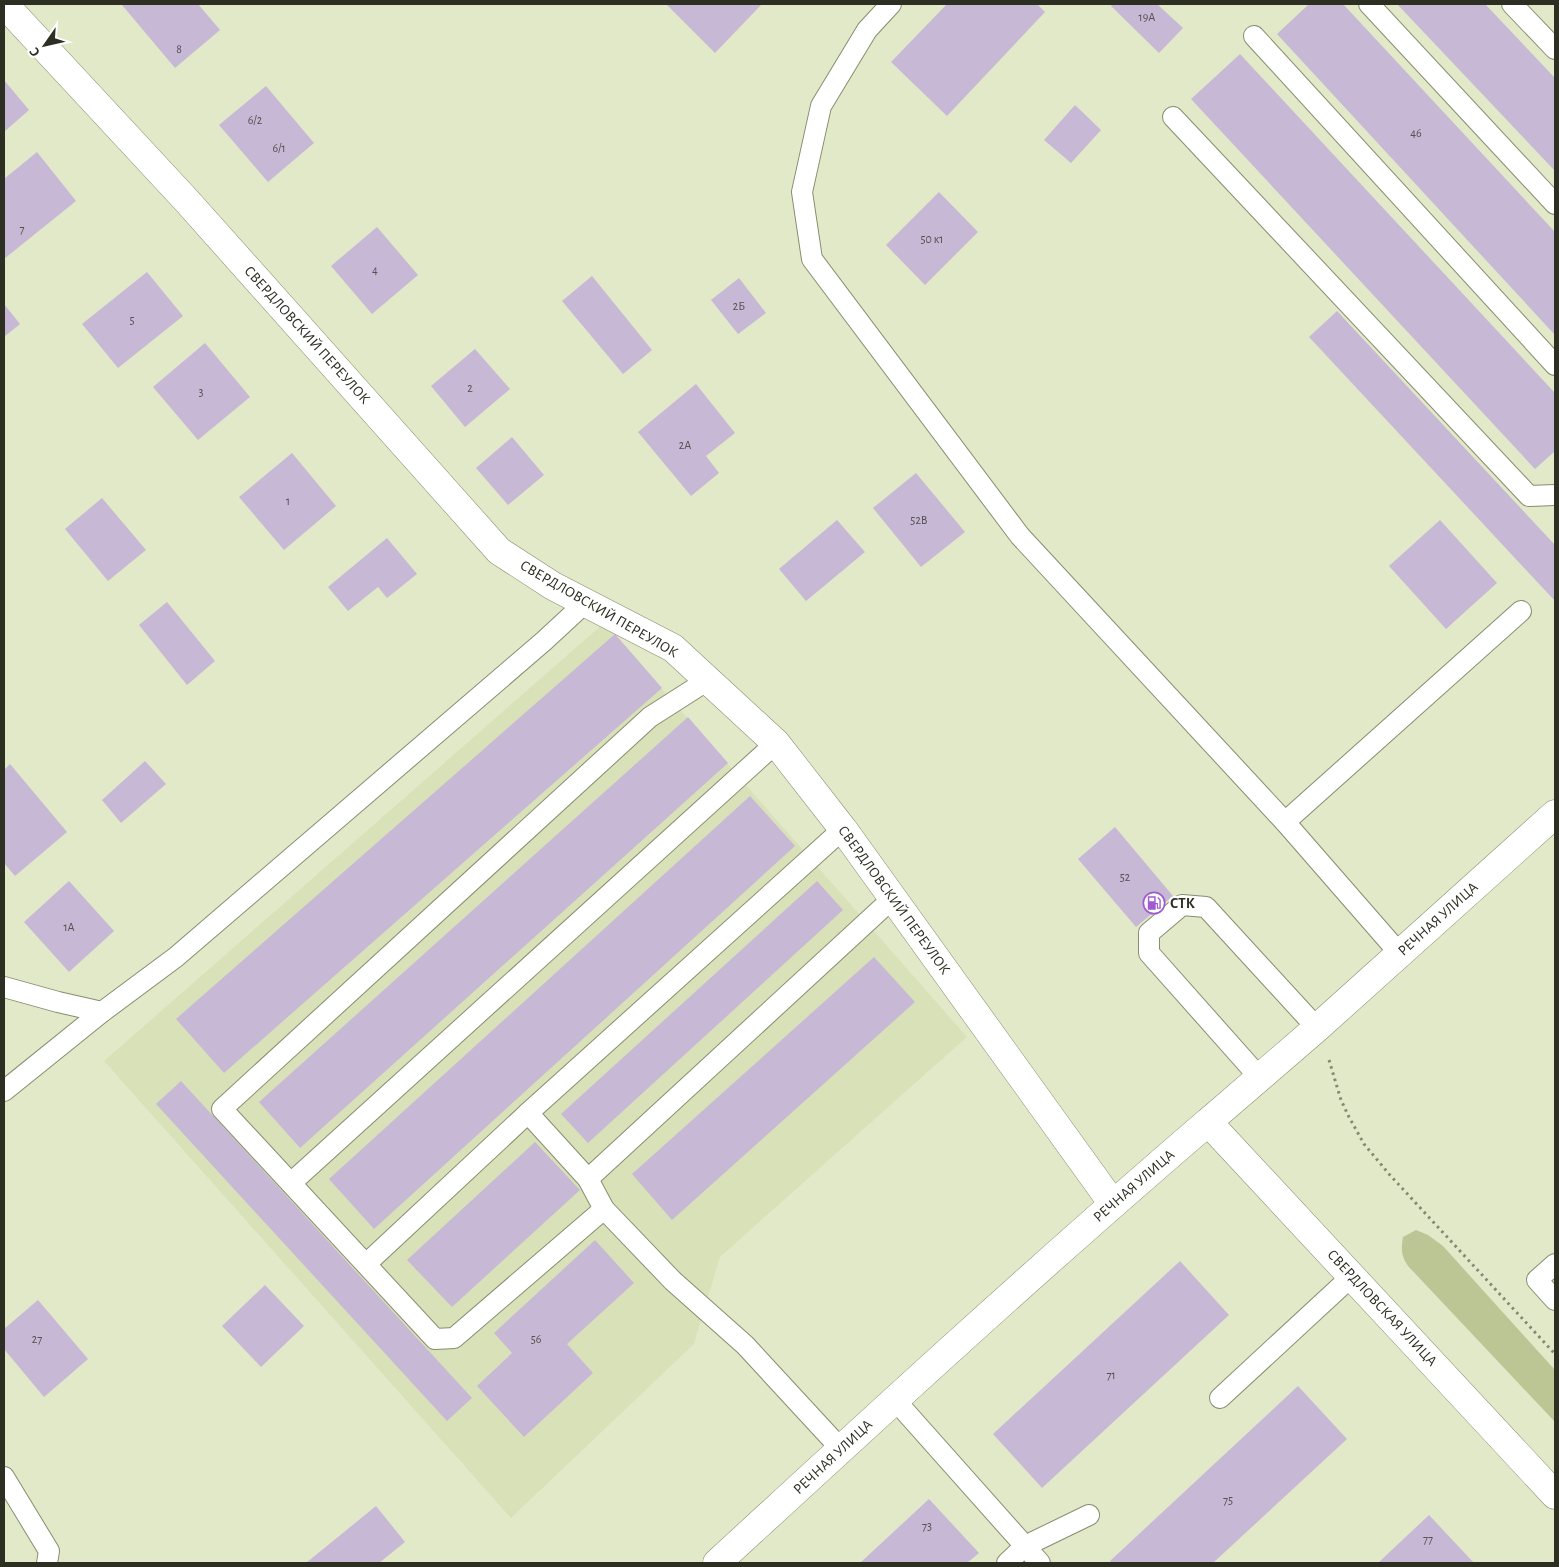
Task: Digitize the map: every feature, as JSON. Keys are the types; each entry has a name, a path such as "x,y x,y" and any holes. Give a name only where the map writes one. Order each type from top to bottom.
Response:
{"street":[{"name":"СВЕРДЛОВСКИЙ ПЕРЕУЛОК","path":"4,4 187,201 500,551 554,586 673,648 776,743 843,829 1113,1204"},
{"name":"РЕЧНАЯ УЛИЦА","path":"717,1563 1113,1204 1552,823"},
{"name":"СВЕРДЛОВСКАЯ УЛИЦА","path":"1208,1122 1555,1495"}],"lane":[{"path":"891,4 867,30 821,106 802,192 812,259 1020,536 1285,822 1400,954"},
{"path":"1369,4 1555,204"},
{"path":"1512,4 1555,49"},
{"path":"1254,36 1555,365"},
{"path":"1173,116 1529,496 1555,495"},
{"path":"4,1091 102,1012 184,951 544,641 585,602"},
{"path":"1285,822 1521,611"},
{"path":"604,1209 454,1338 435,1339 222,1109 650,717 708,680"},
{"path":"291,1183 776,743"},
{"path":"366,1264 528,1113 843,829"},
{"path":"588,1179 893,898"},
{"path":"1260,1078 1149,953 1149,933 1182,905 1206,907 1317,1028"},
{"path":"4,987 102,1012"},
{"path":"528,1113 588,1179 604,1209 673,1281 745,1345 841,1449"},
{"path":"1555,1264 1537,1280 1555,1300"},
{"path":"1220,1398 1352,1276"},
{"path":"895,1400 1040,1563"},
{"path":"4,1477 49,1551 47,1563"},
{"path":"1007,1563 1025,1546 1089,1515"}],"path":[{"path":"1328,1054 1341,1100 1364,1144 1389,1174 1555,1354"}],"shaded area":[{"path":"604,623 967,1037 720,1257 694,1344 511,1518 104,1061"},
{"path":"1416,1230 1428,1235 1443,1246 1555,1370 1555,1422 1408,1266 1402,1252 1403,1237"}],"building":[{"path":"198,4 220,30 175,68 122,5"},
{"path":"666,4 762,4 715,53"},
{"path":"947,4 1037,4 1045,12 947,116 891,62"},
{"path":"1113,4 1157,4 1183,28 1159,53 1111,6"},
{"path":"1309,4 1343,4 1555,232 1555,335 1277,34"},
{"path":"1397,4 1485,4 1555,78 1555,171"},
{"path":"1240,54 1555,393 1555,451 1535,469 1191,99"},
{"path":"4,80 29,110 4,132"},
{"path":"266,86 314,143 268,182 219,125"},
{"path":"1075,105 1101,130 1071,163 1044,140"},
{"path":"37,152 76,201 4,259 4,179"},
{"path":"939,192 978,232 925,285 886,245"},
{"path":"377,227 418,275 372,314 331,266"},
{"path":"147,272 183,316 118,368 82,324"},
{"path":"592,276 652,350 623,374 562,301"},
{"path":"739,278 766,313 738,334 711,300"},
{"path":"4,304 20,324 4,337"},
{"path":"1337,311 1555,545 1555,601 1309,337"},
{"path":"205,343 250,397 198,440 153,387"},
{"path":"475,349 510,389 465,427 431,386"},
{"path":"696,384 735,433 706,456 719,473 691,496 638,432"},
{"path":"512,437 544,475 508,505 476,468"},
{"path":"292,453 336,506 284,550 239,497"},
{"path":"916,473 965,532 921,567 873,508"},
{"path":"102,498 146,550 108,581 65,529"},
{"path":"837,520 865,552 806,601 779,569"},
{"path":"1440,520 1497,583 1446,629 1389,566"},
{"path":"387,538 417,574 387,598 378,587 348,611 328,587"},
{"path":"167,602 215,661 187,685 139,625"},
{"path":"615,634 662,688 224,1073 176,1019"},
{"path":"688,717 728,763 300,1148 259,1102"},
{"path":"145,761 166,784 121,823 102,800"},
{"path":"10,764 67,832 15,876 4,863 4,770"},
{"path":"750,796 795,846 374,1229 329,1179"},
{"path":"1115,827 1173,896 1136,927 1078,859"},
{"path":"69,881 114,931 69,972 24,922"},
{"path":"817,881 843,910 588,1143 561,1114"},
{"path":"874,957 915,1002 672,1220 632,1174"},
{"path":"181,1081 472,1398 447,1421 156,1104"},
{"path":"535,1142 580,1190 452,1307 407,1260"},
{"path":"595,1240 634,1283 567,1344 593,1373 524,1437 477,1386 512,1353 494,1333"},
{"path":"1180,1261 1229,1315 1042,1488 993,1434"},
{"path":"265,1285 304,1326 261,1367 222,1326"},
{"path":"38,1300 88,1359 44,1397 4,1349 4,1329"},
{"path":"1298,1386 1347,1439 1213,1563 1112,1563 1110,1561"},
{"path":"929,1499 979,1553 967,1563 860,1563"},
{"path":"376,1506 405,1542 379,1563 306,1563"},
{"path":"1429,1515 1474,1563 1378,1563"}],"place":[{"name":"СТК","path":"1154,903"}]}
